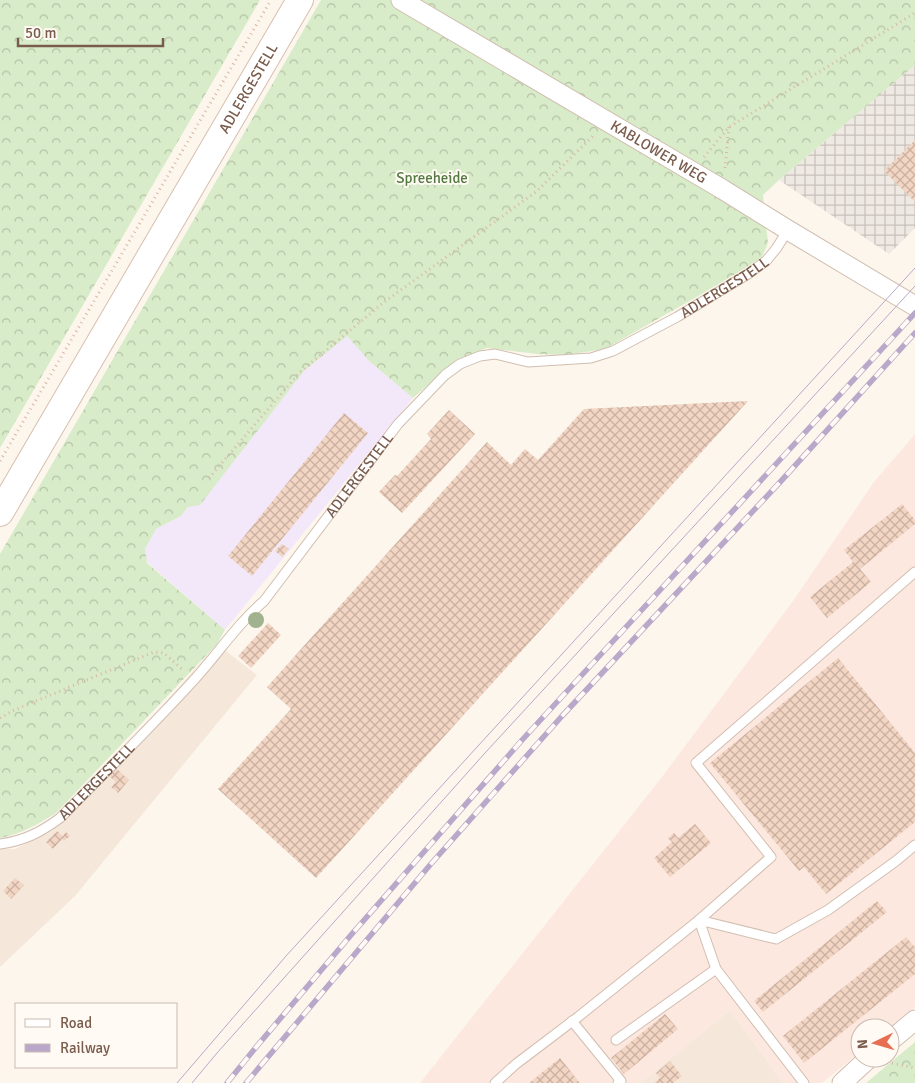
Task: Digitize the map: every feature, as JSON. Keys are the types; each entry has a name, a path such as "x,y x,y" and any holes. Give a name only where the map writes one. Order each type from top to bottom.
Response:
{"main road":[{"name":"ADLERGESTELL","path":"0,513 300,0"}],"street":[{"name":"KABLOWER WEG","path":"402,0 692,171 915,306"},
{"path":"900,1033 915,1020"},
{"path":"842,1083 862,1068"}],"lane":[{"name":"ADLERGESTELL","path":"0,844 19,841 45,830 60,818 162,714 194,680 252,611 264,601 398,424 445,375 460,364 480,356 494,354 528,362 591,358 614,351 677,317 748,274 766,261 788,230"},
{"path":"495,1083 516,1064 699,920 770,857 696,763 915,572"},
{"path":"699,920 776,939 828,910 915,845"},
{"path":"699,920 716,969 804,1083"},
{"path":"616,1040 716,969"},
{"path":"572,1021 621,1081 618,1083"}],"path":[{"path":"0,461 271,0"},
{"path":"692,171 729,127 915,13"},
{"path":"209,478 300,372 383,303 537,191 608,122"},
{"path":"722,189 729,127"},
{"path":"0,718 12,711 154,652 164,653 194,680"},
{"path":"900,1065 915,1068"}],"shaded area":[{"path":"915,65 915,228 889,254 779,180"},
{"path":"347,336 369,361 413,398 225,630 147,562 145,549 156,529 181,516 304,371"},
{"path":"915,434 915,1007 900,1019 850,1018 850,1060 822,1083 783,1083 730,1010 640,1083 420,1083 662,777 793,601 874,482"},
{"path":"217,644 257,675 75,896 0,967 0,849 15,849 52,831"},
{"path":"730,1010 783,1083 640,1083"}],"green space":[{"path":"0,0 260,0 0,448"},
{"name":"Spreeheide","path":"321,0 915,0 915,65 763,195 768,243 762,257 605,349 566,355 537,354 487,348 456,360 413,398 369,361 347,336 304,371 200,505 188,507 181,516 156,529 145,549 147,563 225,630 217,644 57,812 30,828 0,838 0,554"},
{"path":"915,1042 915,1083 866,1083 884,1068 900,1068 900,1055"}],"building":[{"path":"915,140 915,202 884,171"},
{"path":"748,401 316,878 218,789 291,709 267,687 487,442 511,465 525,449 538,460 584,409"},
{"path":"449,410 475,434 402,513 379,492 395,475 397,476 431,439 427,434"},
{"path":"344,413 368,433 252,576 228,556"},
{"path":"902,504 915,520 915,524 860,569 871,582 827,618 810,597 853,562 844,550"},
{"path":"282,544 289,549 282,557 275,551"},
{"path":"268,623 281,635 251,668 238,656"},
{"path":"838,658 915,753 915,822 826,894 804,867 799,871 710,763"},
{"path":"116,768 129,780 118,793 111,787 116,782 109,776"},
{"path":"695,824 711,843 670,877 654,858 672,842 668,838 674,833 678,838"},
{"path":"57,831 63,836 66,832 70,836 64,841 62,839 53,849 46,842"},
{"path":"15,878 24,885 11,899 3,891"},
{"path":"877,901 887,912 763,1012 754,1001"},
{"path":"906,937 915,947 915,974 860,1018 850,1018 850,1026 804,1063 783,1036"},
{"path":"665,1014 678,1029 624,1074 611,1058"},
{"path":"560,1058 580,1083 529,1083"},
{"path":"670,1061 682,1076 673,1083 654,1083 660,1078 656,1073"}],"tram line":[{"path":"177,1083 286,956 915,268"},
{"path":"192,1083 485,753 915,286"}],"railway":[{"path":"227,1083 351,935 523,739 915,313"},
{"path":"246,1083 430,865 562,716 782,480 915,333"}]}
